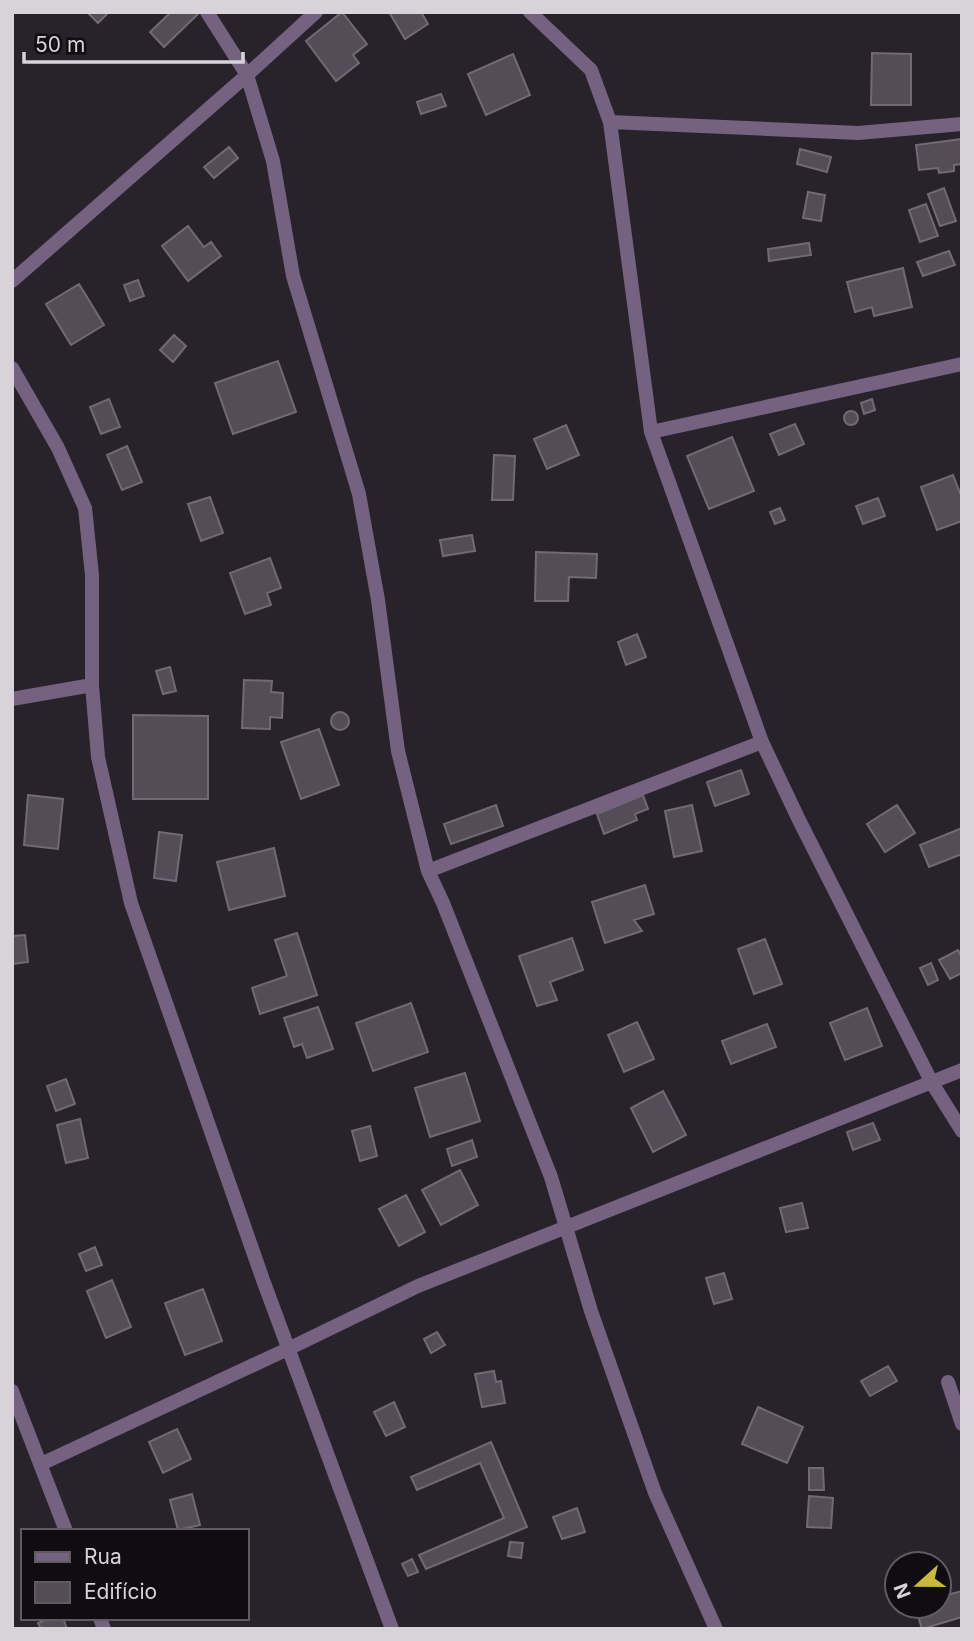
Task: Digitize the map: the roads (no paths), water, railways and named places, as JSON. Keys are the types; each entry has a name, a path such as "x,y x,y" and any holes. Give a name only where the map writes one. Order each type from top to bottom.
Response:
{"street":[{"path":"207,12 247,75 273,161 293,276 359,494 379,600 398,751 428,871 443,902 551,1177 565,1229 655,1493 716,1629"},
{"path":"12,281 316,12"},
{"path":"530,12 591,70 610,122 651,432 762,742 932,1083 962,1131"},
{"path":"610,122 858,133 962,124"},
{"path":"651,432 962,363"},
{"path":"12,368 58,448 85,508 92,575 92,685 98,757 131,902 213,1139 392,1629"},
{"path":"12,699 92,685"},
{"path":"428,871 762,742"},
{"path":"41,1464 418,1286 962,1070"},
{"path":"948,1382 962,1424"},
{"path":"12,1391 65,1529"}]}
